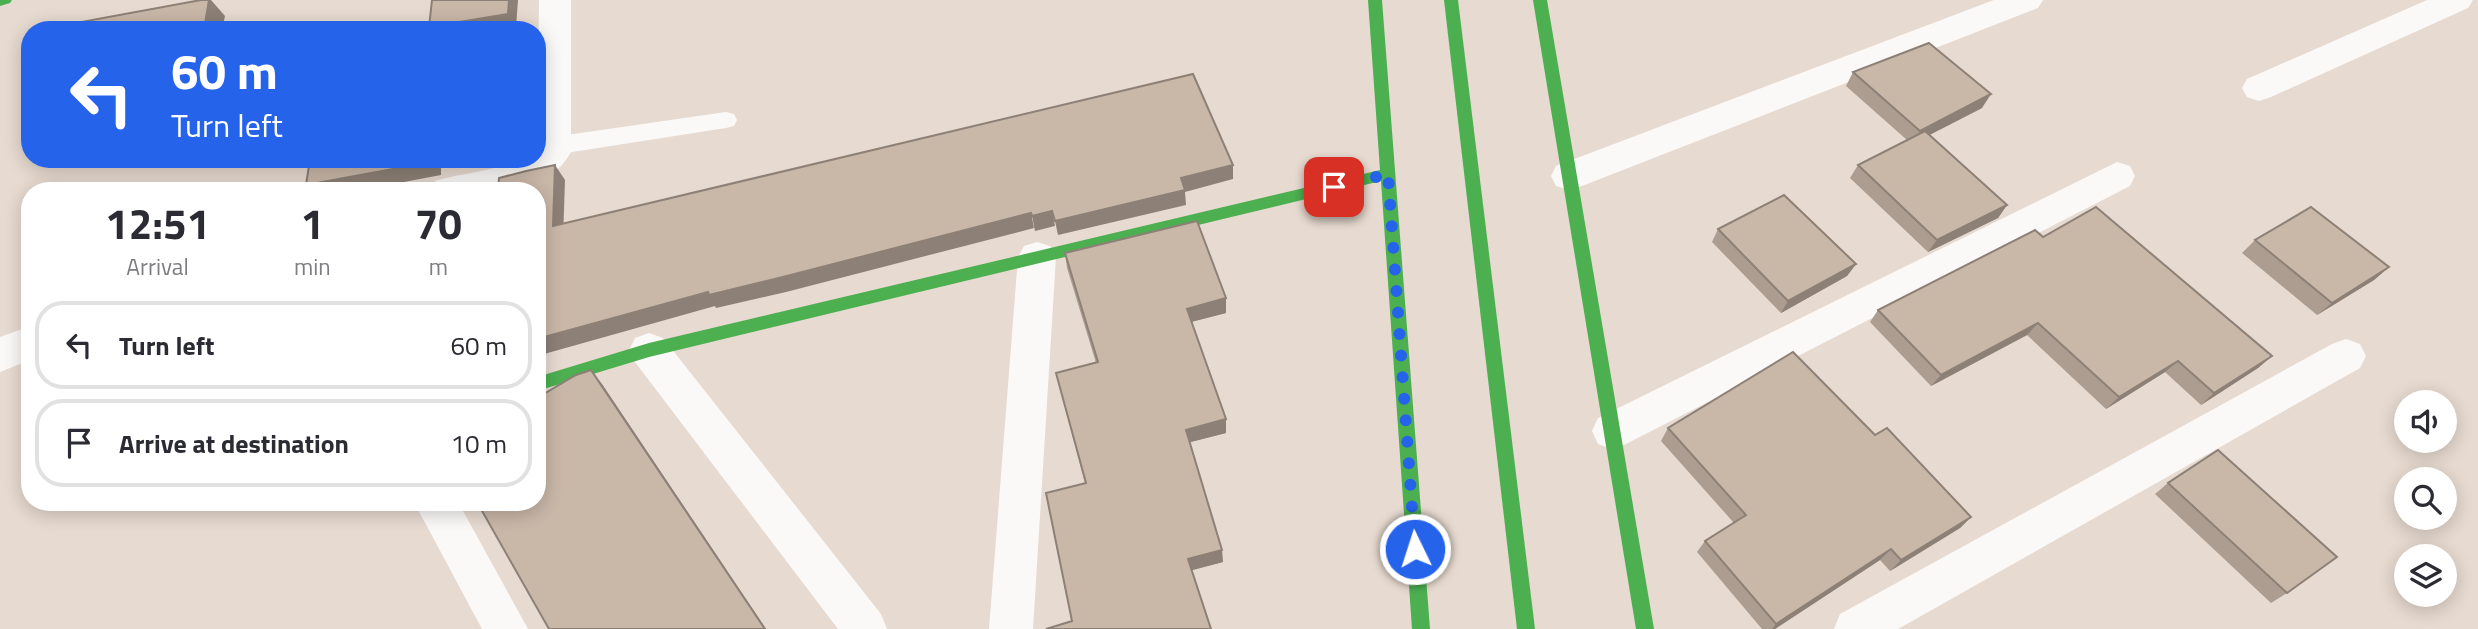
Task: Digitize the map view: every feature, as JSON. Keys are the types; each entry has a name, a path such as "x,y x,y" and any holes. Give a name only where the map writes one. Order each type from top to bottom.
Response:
{"street":[{"path":"1375,0 1421,629"},
{"path":"1451,0 1526,629"},
{"path":"1540,0 1645,629"},
{"path":"1569,176 2027,0"},
{"path":"2259,88 2457,0"},
{"path":"546,18 553,146 546,163"},
{"path":"488,182 540,168"},
{"path":"546,381 649,350 1388,174"},
{"path":"1612,431 2117,177"},
{"path":"1011,629 1037,257"},
{"path":"0,355 21,346"},
{"path":"649,350 866,629"},
{"path":"1856,629 2346,356"},
{"path":"440,511 506,629"}],"lane":[{"path":"553,146 726,120"}],"building":[{"path":"201,0 209,0 206,21 86,21"},
{"path":"432,0 509,0 508,14 465,21 430,21"},
{"path":"1929,43 1991,94 1920,131 1853,72"},
{"path":"1193,74 1233,165 1181,178 1185,190 1055,221 1052,211 1032,216 1031,213 779,278 709,295 708,292 546,337 546,182 499,182 499,178 555,165 553,226"},
{"path":"1925,131 2007,205 1937,240 1858,165"},
{"path":"309,168 398,168 322,182 306,182"},
{"path":"1784,195 1856,264 1788,301 1718,229"},
{"path":"2096,207 2272,356 2214,393 2178,361 2119,397 2038,323 1941,375 1878,310 2035,230 2043,237"},
{"path":"2311,207 2389,267 2332,303 2255,240"},
{"path":"1197,221 1226,298 1187,309 1226,419 1186,430 1222,550 1188,559 1211,629 1046,629 1072,621 1046,493 1086,483 1056,373 1098,362 1065,253"},
{"path":"1793,352 1875,435 1887,428 1971,517 1901,560 1891,549 1776,624 1705,541 1746,515 1668,428"},
{"path":"591,370 765,629 549,629 482,511 546,511 546,393 576,375"},
{"path":"2218,450 2337,557 2287,593 2168,483"}],"traffic: fast":[{"path":"0,1 5,0"},
{"path":"1375,0 1421,629"},
{"path":"1451,0 1526,629"},
{"path":"1540,0 1645,629"},
{"path":"546,381 649,350 1388,174"}],"route":[{"path":"1334,187 1388,174 1415,549"}]}
